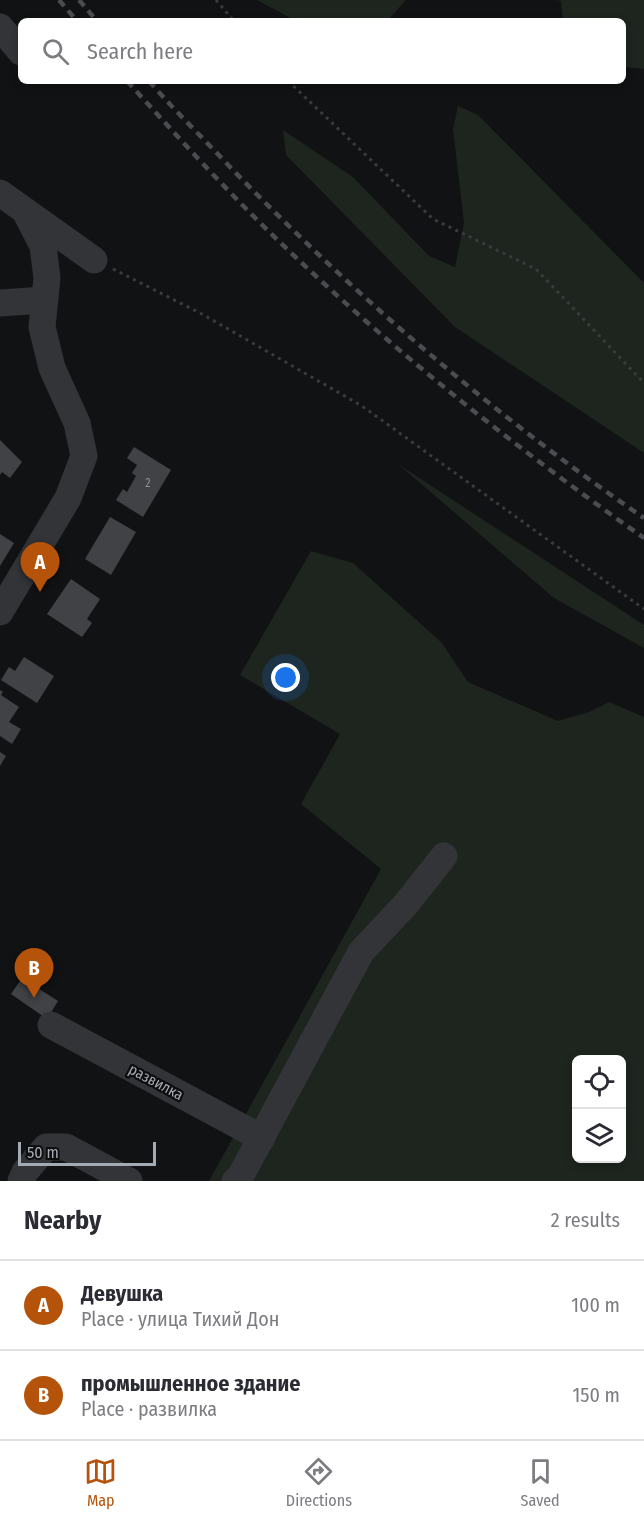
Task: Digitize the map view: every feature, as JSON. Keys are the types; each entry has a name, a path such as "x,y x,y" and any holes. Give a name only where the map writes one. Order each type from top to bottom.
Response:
{"street":[{"path":"0,27 18,48"},
{"path":"0,193 93,260"},
{"path":"0,612 68,498 84,456 77,423 52,368 42,327 47,278 43,246 25,211"},
{"path":"0,303 44,300"},
{"path":"235,1181 240,1177 262,1138 361,952 406,904 444,856"},
{"name":"развилка","path":"51,1025 262,1138"},
{"path":"21,1181 25,1172 46,1147 66,1147 129,1181"}],"path":[{"path":"216,0 231,18"},
{"path":"291,84 433,219 536,269 644,383"},
{"path":"93,260 202,314 362,406 644,609"}],"shaded area":[{"path":"257,0 406,0 390,18 290,18"},
{"path":"556,0 644,0 644,69 626,67 626,18 563,18 561,1"},
{"path":"458,106 478,115 644,283 644,453 455,327 286,155 283,130 353,177 429,256 455,267 464,223 453,129"},
{"path":"398,464 644,625 644,648 554,598"},
{"path":"311,551 353,563 442,643 468,682 558,721 589,712 609,702 644,717 644,1181 209,1181 381,869 301,804 340,734 240,675"}],"building":[{"path":"0,440 22,462 10,478 2,472 0,475"},
{"path":"134,447 171,470 143,517 116,500 123,489 127,492 136,476 132,473 137,465 127,458"},
{"path":"110,517 136,532 111,575 85,559"},
{"path":"0,534 14,543 0,566"},
{"path":"71,579 100,599 87,619 92,623 82,637 47,614"},
{"path":"24,657 54,676 37,703 1,680 9,667 15,671"},
{"path":"0,690 3,692 1,695 19,707 9,722 21,729 12,744 0,736"},
{"path":"0,752 6,756 0,766"},
{"path":"22,978 58,1001 47,1019 11,994"}],"railway":[{"path":"59,0 74,18"},
{"path":"79,0 94,18"},
{"path":"130,84 287,249 372,326 505,436 644,538"},
{"path":"152,84 278,215 428,353 534,438 644,518"}],"place":[{"name":"Девушка","path":"40,592"},
{"name":"промышленное здание","path":"34,998"}]}
